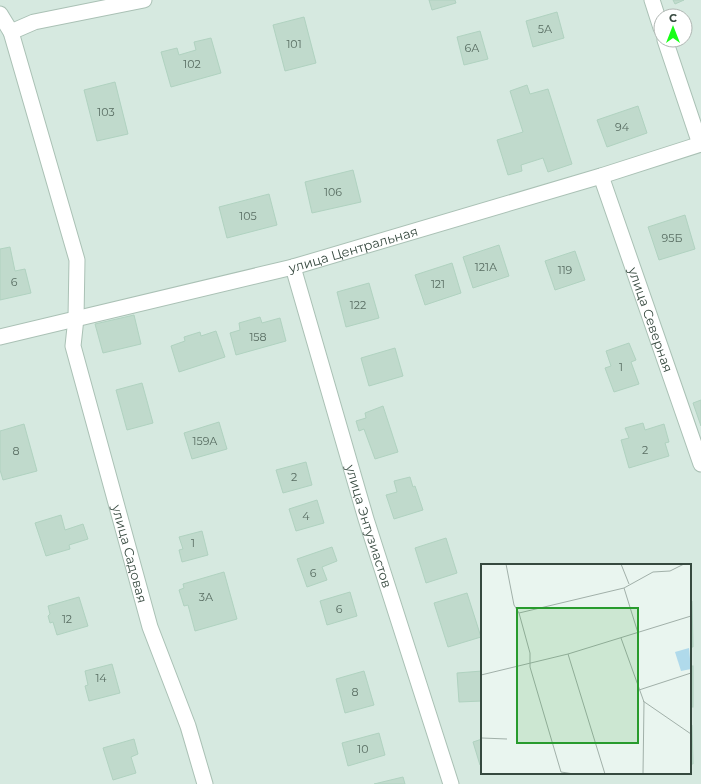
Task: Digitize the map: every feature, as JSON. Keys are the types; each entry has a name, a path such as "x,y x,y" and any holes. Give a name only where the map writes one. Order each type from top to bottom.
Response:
{"street":[{"path":"11,32 34,22 144,0"},
{"name":"улица Садовая","path":"0,14 11,32 77,260 76,318 73,346 148,620 188,726 204,784"},
{"path":"668,48 700,144"},
{"name":"улица Центральная","path":"0,337 293,267 602,180 700,144"},
{"path":"602,180 701,464"},
{"name":"улица Энтузиастов","path":"293,267 366,519 451,784"}],"shaded area":[{"path":"0,0 701,0 701,784 0,784"}],"building":[{"path":"429,0 455,0 456,3 432,10"},
{"path":"673,0 684,0 675,4"},
{"path":"557,12 564,38 533,47 526,21"},
{"path":"304,17 316,63 285,71 273,25"},
{"path":"480,31 488,59 464,65 457,37"},
{"path":"211,38 221,73 171,87 161,52 177,48 179,55 196,50 194,42"},
{"path":"115,82 128,134 97,141 84,90"},
{"path":"527,85 530,94 548,89 572,164 548,172 543,158 521,165 522,171 508,175 497,140 523,132 510,91"},
{"path":"638,106 647,133 607,147 597,120"},
{"path":"353,170 361,202 312,213 305,182"},
{"path":"269,194 277,225 227,238 219,207"},
{"path":"685,215 695,249 659,260 648,227"},
{"path":"499,245 509,276 473,288 463,257"},
{"path":"10,247 15,271 25,269 31,293 0,300 0,249"},
{"path":"575,251 585,280 555,290 545,261"},
{"path":"452,263 461,293 425,305 415,275"},
{"path":"369,283 379,318 346,327 337,292"},
{"path":"134,315 141,344 103,353 95,324"},
{"path":"260,317 262,323 280,318 286,341 236,355 230,333 240,330 239,323"},
{"path":"216,331 225,357 179,372 171,346 185,341 184,337 200,332 201,336"},
{"path":"629,343 636,360 631,362 639,384 614,392 605,368 611,366 606,351"},
{"path":"395,348 403,376 369,386 361,358"},
{"path":"142,383 153,423 127,430 116,390"},
{"path":"701,400 701,426 693,403"},
{"path":"383,406 398,452 375,459 364,429 359,431 356,421 366,418 365,413"},
{"path":"219,422 227,449 192,459 184,433"},
{"path":"643,423 645,430 664,424 669,442 665,443 669,456 629,468 621,440 629,438 625,428"},
{"path":"24,424 37,471 3,480 0,470 0,431"},
{"path":"306,462 312,485 283,493 276,470"},
{"path":"410,477 413,487 415,486 423,510 394,519 386,495 397,492 394,481"},
{"path":"317,500 324,523 296,531 289,509"},
{"path":"61,515 65,530 83,524 88,539 69,545 70,549 46,556 35,523"},
{"path":"202,531 208,555 182,562 179,550 183,549 179,537"},
{"path":"446,538 457,573 426,583 415,548"},
{"path":"332,547 337,561 322,567 327,580 307,587 297,559"},
{"path":"224,572 237,619 195,631 188,605 184,606 179,590 184,588 183,584"},
{"path":"350,592 357,616 327,625 320,601"},
{"path":"467,593 481,637 448,647 434,603"},
{"path":"79,597 88,626 57,635 53,622 50,623 48,606"},
{"path":"691,601 692,601 693,647 691,647"},
{"path":"112,664 120,693 89,701 85,686 88,685 85,671"},
{"path":"691,666 693,666 693,707 691,707"},
{"path":"364,671 374,705 345,713 336,679"},
{"path":"481,671 481,701 459,702 457,673"},
{"path":"691,725 692,725 693,764 691,764"},
{"path":"379,733 385,755 348,766 342,743"},
{"path":"134,739 138,754 131,757 136,773 113,780 103,748"},
{"path":"481,739 480,765 473,742"},
{"path":"403,777 405,784 374,784"}]}
